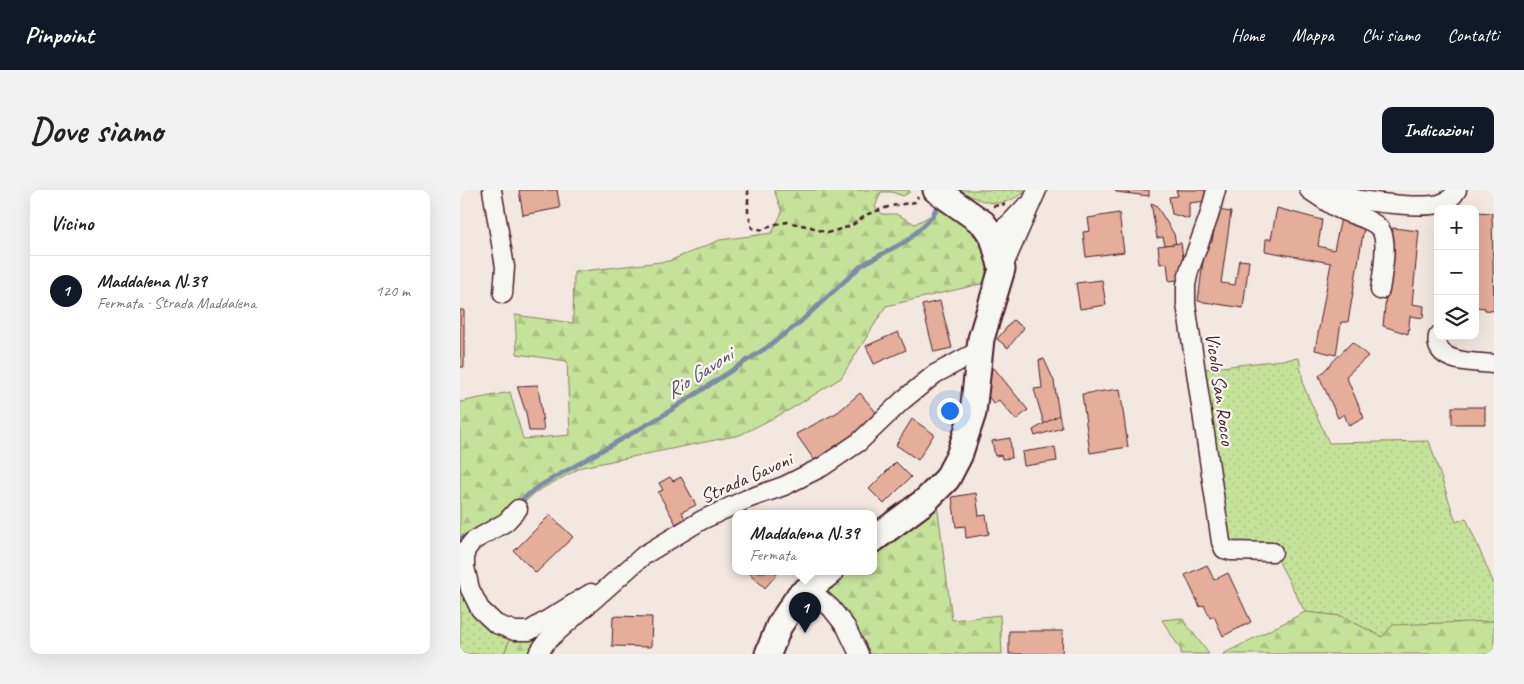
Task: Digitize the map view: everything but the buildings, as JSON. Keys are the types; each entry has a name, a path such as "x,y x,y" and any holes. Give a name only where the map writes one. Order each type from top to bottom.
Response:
{"street":[{"path":"492,190 505,266 503,294"},
{"name":"Vicolo San Rocco","path":"1216,190 1207,224 1189,271 1186,285 1186,304 1220,542 1224,549 1231,551 1273,552"},
{"path":"1309,190 1336,208 1372,222 1382,231 1384,258 1380,290"},
{"path":"1330,190 1358,200 1434,205"},
{"path":"1445,205 1457,190"},
{"path":"928,193 983,223 993,237 1002,269"},
{"path":"993,237 1011,222 1035,193"},
{"path":"877,537 925,501 947,479 959,456 973,413 982,339 1002,269 1035,193"},
{"path":"1437,340 1443,354 1456,360 1494,364"},
{"name":"Strada Gavoni","path":"538,654 546,642 644,555 685,529 747,500 784,486 822,467 859,442 903,400 935,374 980,350"},
{"path":"518,509 506,522 473,541 465,551 465,567 470,589 480,609 496,624 515,631 528,631 593,591 606,589"},
{"path":"768,654 779,626 799,596 826,575"},
{"path":"808,588 831,608 846,627 859,654"}],"path":[{"path":"748,190 748,212 752,228 764,230 787,222 811,227 827,233 851,226 868,214 891,206 915,202 928,193"},
{"path":"989,206 1010,203 1022,195 1035,193"}],"green space":[{"path":"774,190 909,190 910,192 903,196 892,192 881,192 875,207 882,214 896,214 915,224 943,209 974,234 988,260 985,283 886,306 841,378 791,409 740,435 582,467 536,492 497,526 460,542 460,402 510,392 523,439 570,435 567,361 517,354 515,315 573,323 574,272 669,261 720,240 772,233 782,212"},
{"path":"959,190 1031,190 1008,201 995,203 977,199"},
{"path":"1299,358 1304,387 1329,443 1429,441 1456,522 1466,518 1494,584 1494,621 1469,623 1382,637 1341,616 1305,612 1279,562 1274,545 1230,542 1204,369"},
{"path":"937,503 952,620 1000,615 1002,654 867,654 848,617 824,587 840,575 877,575 877,547"},
{"path":"471,538 461,580 511,636 504,654 460,654 460,542"},
{"path":"574,608 530,654 504,654 511,636"},
{"path":"1305,612 1341,616 1382,637 1393,625 1494,621 1494,654 1223,654"},
{"path":"1182,618 1209,654 1181,654 1181,650 1162,620"}],"waterway":[{"name":"Rio Gavoni","path":"516,505 536,488 662,416 766,348 797,325 862,265 908,240 932,217 936,208"},
{"name":"Rio Gavoni","path":"460,538 470,534"}],"place":[{"name":"Maddalena N.39","path":"805,633"}]}
